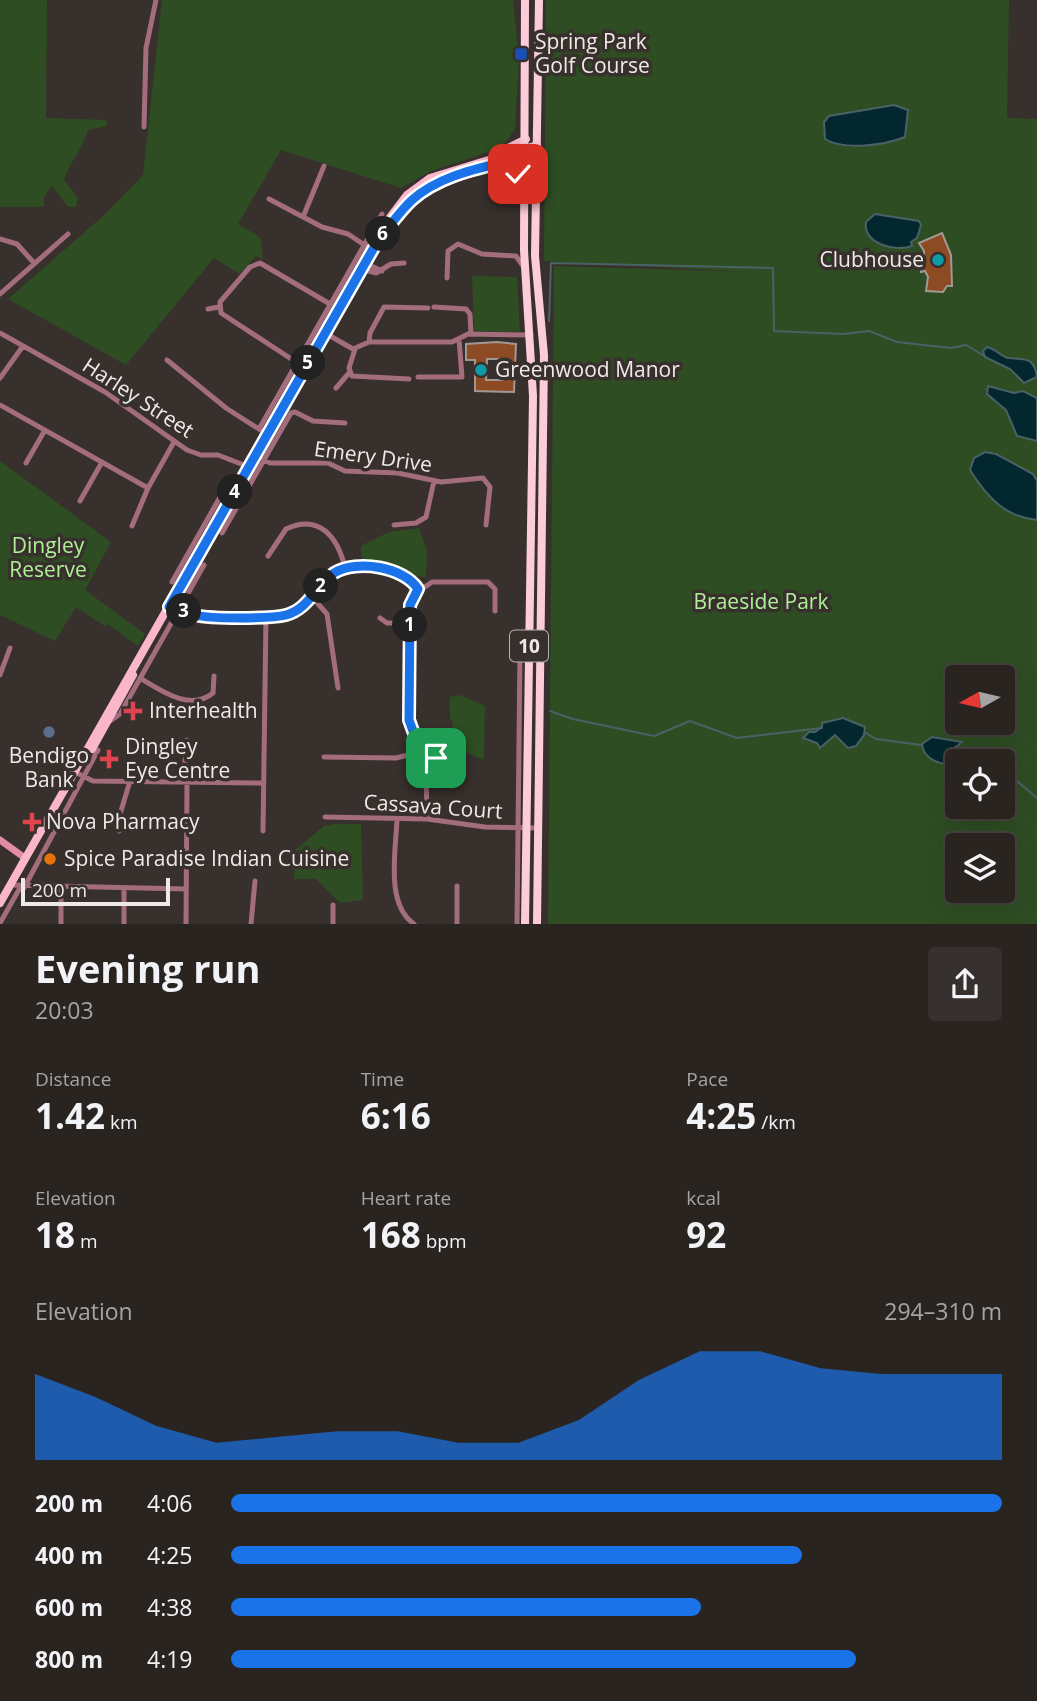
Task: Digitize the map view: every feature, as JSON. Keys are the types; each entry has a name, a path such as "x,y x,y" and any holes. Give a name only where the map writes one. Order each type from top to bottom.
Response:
{"highway":[{"name":"10","path":"525,0 524,243 531,335 529,641 522,828 525,924"},
{"name":"10","path":"537,924 544,355 536,278 539,0"}],"main road":[{"path":"487,160 526,139"},
{"path":"380,237 402,210 430,187 509,161 537,148"},
{"path":"78,774 146,647 255,456 262,429 305,368 399,204 420,184 441,174 526,152"},
{"path":"509,161 518,174 525,202"},
{"path":"0,903 65,789 78,774 146,647"},
{"path":"0,840 25,858"}],"street":[{"path":"144,127 146,48 156,0"},
{"path":"303,217 324,166"},
{"path":"269,199 321,227 348,234 373,250"},
{"path":"167,360 226,408 262,429 296,363 382,214"},
{"path":"0,294 68,234"},
{"path":"0,239 16,243 34,263"},
{"path":"447,278 448,253 453,246 460,244 486,255 508,255 516,253 524,243"},
{"path":"508,255 518,258 525,269"},
{"path":"363,266 373,273 382,271 391,264 404,263"},
{"path":"208,309 219,307 235,284 257,264 330,304"},
{"path":"219,307 221,313 305,368"},
{"path":"369,342 370,333 384,307 466,309 470,314 471,334"},
{"name":"Harley Street","path":"0,333 105,392 174,442 197,454 226,458 245,473"},
{"path":"325,334 355,349"},
{"path":"335,388 349,373 355,349 369,342 443,342 471,334 531,335"},
{"path":"418,377 462,377 459,339"},
{"path":"0,378 23,346"},
{"path":"349,373 356,378 409,379"},
{"path":"0,405 148,488"},
{"path":"222,533 291,413 295,412 313,421 345,423"},
{"path":"26,463 45,430"},
{"path":"132,526 148,488 174,442"},
{"name":"Emery Drive","path":"255,456 264,461 328,463 345,471 398,472 434,481 481,478 487,480 489,514 486,526"},
{"path":"80,501 102,462"},
{"path":"172,582 228,483 245,473"},
{"path":"394,525 416,523 426,517 434,481"},
{"path":"268,556 286,530 298,525 315,525 334,538 345,568"},
{"path":"106,724 116,718 204,565"},
{"path":"169,607 177,612 195,615 266,617 293,612 312,597 328,578 345,568 387,570 411,580 420,588"},
{"path":"177,573 186,578"},
{"path":"427,819 427,777 409,720 410,605 420,588 437,581 490,582 495,589 495,611"},
{"path":"312,597 327,614 338,688"},
{"path":"263,831 266,617"},
{"path":"380,618 387,623 410,623"},
{"path":"517,924 522,828 521,648 529,641"},
{"path":"0,675 10,648"},
{"path":"139,678 174,697 196,700 213,693 214,676"},
{"path":"186,924 187,740"},
{"path":"0,923 25,886 78,774 99,750"},
{"path":"324,757 396,758 452,755"},
{"path":"78,774 130,781 263,783"},
{"path":"119,831 119,817 130,781"},
{"name":"Cassava Court","path":"325,817 427,819 538,828"},
{"path":"397,819 396,897 409,923"},
{"path":"251,924 255,881"},
{"path":"12,882 25,886 186,889"},
{"path":"457,886 457,924"},
{"path":"61,887 61,924"},
{"path":"124,888 124,924"},
{"path":"333,905 333,924"}],"green space":[{"path":"0,0 47,0 46,118 106,120 107,126 88,130 64,180 78,198 76,207 68,207 52,186 44,197 44,207 0,207"},
{"name":"Spring Park Golf Course","path":"162,0 513,0 519,57 515,129 506,142 489,152 431,171 401,188 281,150 238,224 261,238 263,259 256,256 240,274 214,258 126,365 8,299 103,216 143,175"},
{"name":"Braeside Park","path":"546,0 1009,0 1007,118 1037,119 1037,924 548,924 554,266 748,272 544,261"},
{"path":"472,276 517,277 520,332 474,331"},
{"name":"Dingley Reserve","path":"0,461 111,542 85,590 145,634 138,646 108,624 106,627 76,607 55,641 0,615"},
{"path":"419,528 427,551 426,577 361,557 361,546 389,532"},
{"path":"460,695 485,706 484,760 451,746 453,723 450,718 450,697"},
{"path":"361,824 363,900 340,903 316,879 294,879 295,850 324,826"}],"water":[{"path":"894,105 908,110 905,137 865,146 843,145 825,139 824,122 829,116"},
{"path":"875,214 919,221 921,225 917,238 911,242 912,246 889,247 875,241 866,230 866,222"},
{"path":"987,347 1008,358 1027,360 1036,370 1037,377 1024,383 1010,369 985,357 983,351"},
{"path":"988,386 1014,393 1023,391 1037,398 1037,441 1017,436 1006,410 987,394"},
{"path":"985,452 996,454 1033,474 1037,481 1037,520 1006,510 983,489 970,470 974,458"},
{"path":"843,718 865,727 864,735 856,746 848,748 835,735 820,748 817,743 803,738 809,732 815,732 822,727 822,723"},
{"path":"932,737 962,742 956,749 945,749 945,764 930,758 922,744"}],"building":[{"name":"Clubhouse","path":"942,233 951,255 952,286 947,286 943,292 926,291 928,277 925,271 921,272 920,263 924,263 924,251 919,243"},
{"name":"Greenwood Manor","path":"466,344 516,344 514,392 475,391 475,360 466,360","holes":["487,359 503,359 503,380 486,380"]}],"waterway":[{"path":"549,321 551,263 773,268 774,331 843,334 869,331 897,342 951,348 966,345 986,357"},
{"path":"550,711 573,719 654,736 690,721 737,738 822,728"},
{"path":"866,733 876,739 921,745"},
{"path":"955,747 960,749"},
{"path":"1015,779 1037,798"}],"place":[{"name":"Spring Park Golf Course","path":"521,54"},
{"name":"Clubhouse","path":"938,260"},
{"name":"Greenwood Manor","path":"481,370"},
{"name":"Interhealth","path":"133,711"},
{"name":"Bendigo Bank","path":"49,732"},
{"name":"Dingley Eye Centre","path":"109,759"},
{"name":"Nova Pharmacy","path":"32,822"},
{"name":"Spice Paradise Indian Cuisine","path":"50,859"}],"route":[{"path":"436,758 423,758 409,720 410,605 418,589 406,576 381,569 341,569 333,573 307,603 283,616 195,615 169,607 380,237 413,199 443,180 509,161 518,174"}]}
